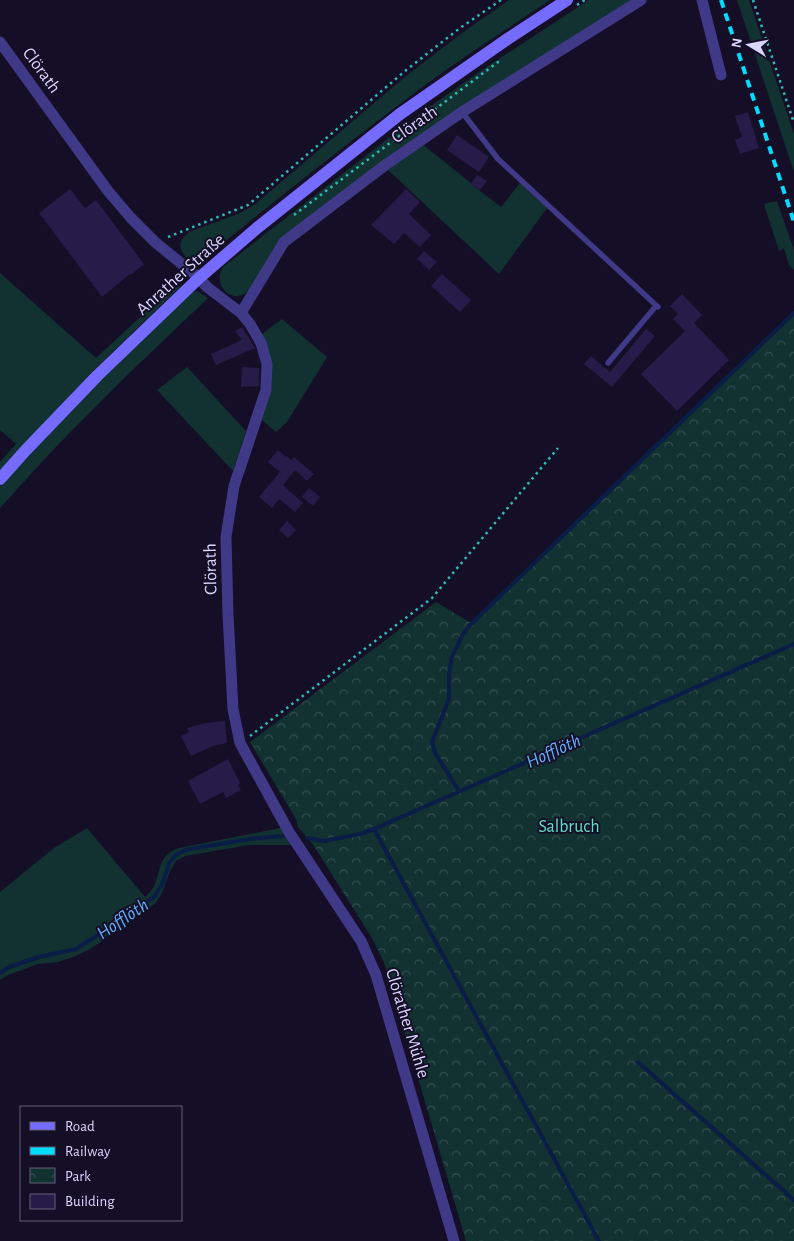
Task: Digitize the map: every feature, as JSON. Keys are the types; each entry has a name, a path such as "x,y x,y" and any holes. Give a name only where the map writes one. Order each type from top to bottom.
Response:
{"main road":[{"name":"Clörath","path":"400,114 502,43 568,5"},
{"name":"Anrather Straße","path":"0,479 97,376 199,278 257,228 400,114"}],"street":[{"name":"Clörath","path":"241,313 284,242 384,166 462,112 642,0"},
{"path":"702,0 721,76"},
{"name":"Clörath","path":"0,42 108,191 131,218 155,242 241,313 261,343 267,364 266,390 234,486 226,537 233,708 240,743 288,828"},
{"name":"Clörather Mühle","path":"288,828 361,941 376,975 454,1241"}],"lane":[{"path":"462,112 498,159 657,306 608,363"}],"path":[{"path":"155,242 248,205 405,72 460,28 501,0"},
{"path":"568,5 584,0"},
{"path":"753,0 794,123"},
{"path":"290,219 509,54"},
{"path":"240,743 432,598 558,448"}],"green space":[{"path":"509,0 550,0 421,88 197,264 183,254 180,247 181,242 189,232 240,213 254,205 406,76"},
{"path":"589,0 635,0 279,242 245,294 231,295 223,289 220,273 223,267 422,112"},
{"path":"737,0 749,0 794,134 794,172"},
{"path":"422,144 501,207 520,183 547,208 499,274 387,169"},
{"path":"777,201 794,250 794,270 789,265 784,248 779,251 764,204"},
{"path":"0,273 96,358 178,282 180,287 95,369 0,470 0,462 16,444 0,430"},
{"path":"197,291 208,298 121,381 51,452 0,508 0,487 104,377 191,293"},
{"name":"Salbruch","path":"794,311 794,1241 466,1241 384,962 372,938 312,843 298,827 296,819 250,742 436,602 471,623"},
{"path":"282,319 327,357 287,422 276,432 262,420 272,388 272,362 262,334"},
{"path":"187,367 246,431 233,471 157,390"},
{"path":"87,828 145,897 155,884 161,864 165,858 170,852 179,848 280,828 283,828 293,845 249,845 185,856 176,861 155,904 111,932 102,941 76,956 58,962 38,964 8,975 0,980 0,892 54,848"}],"building":[{"path":"748,112 759,148 740,154 735,140 742,137 735,116"},
{"path":"457,135 489,157 479,172 447,150"},
{"path":"477,175 487,181 480,190 471,184"},
{"path":"70,189 85,208 96,200 144,264 102,297 39,213"},
{"path":"406,189 420,202 409,214 431,235 420,247 404,233 394,244 371,225"},
{"path":"424,251 437,262 429,270 417,259"},
{"path":"442,274 471,300 460,312 431,286"},
{"path":"682,294 702,315 694,323 729,360 677,411 641,374 685,331 673,319 678,314 670,306"},
{"path":"242,327 255,348 216,365 211,354 242,340 235,331"},
{"path":"646,329 655,336 612,387 584,364 591,356 610,372"},
{"path":"242,367 259,368 259,386 241,387"},
{"path":"278,450 291,460 294,457 314,474 307,481 295,470 283,485 303,503 295,512 279,499 272,508 259,497 280,472 268,462"},
{"path":"309,488 320,497 313,506 302,497"},
{"path":"287,521 296,530 288,538 279,530"},
{"path":"225,721 227,743 213,746 191,756 181,736 189,732 187,728"},
{"path":"228,759 240,783 238,784 241,790 226,798 223,792 200,804 188,781"}],"waterway":[{"path":"459,791 435,753 432,742 449,699 449,673 452,657 469,626 794,313"},
{"name":"Hofflöth","path":"307,838 324,841 360,834 374,829 794,644"},
{"path":"374,829 599,1241"},
{"name":"Hofflöth","path":"0,973 9,967 39,957 76,949 101,933 154,897 162,885 169,863 176,855 185,850 249,839 283,836"},
{"path":"638,1062 794,1200"}],"railway":[{"path":"721,0 794,222"}]}
